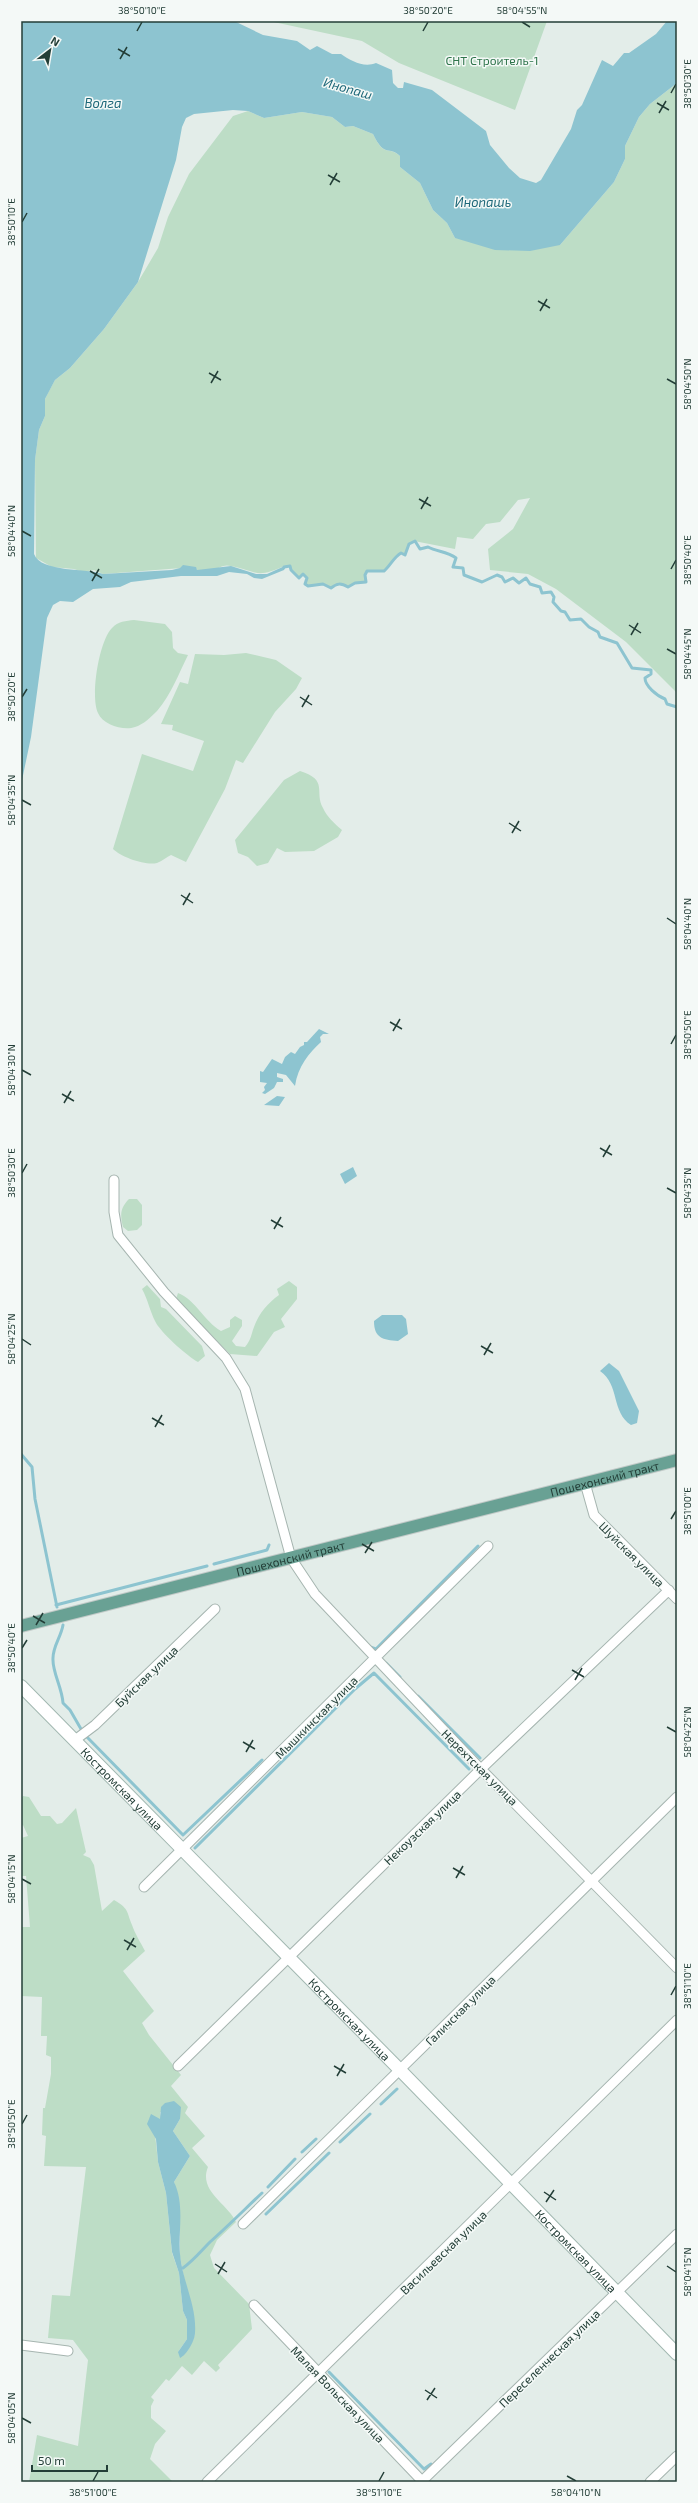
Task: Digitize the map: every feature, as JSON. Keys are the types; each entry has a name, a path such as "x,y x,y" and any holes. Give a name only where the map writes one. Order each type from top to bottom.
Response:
{"main road":[{"name":"Пошехонский тракт","path":"21,1626 677,1460"}],"street":[{"name":"Нерехтская улица","path":"114,1180 114,1212 118,1235 164,1292 226,1358 245,1389 291,1558 321,1602 677,1968"},
{"name":"Шуйская улица","path":"585,1483 594,1515 677,1599"},
{"name":"Мышкинская улица","path":"144,1887 488,1546"},
{"name":"Некоузская улица","path":"178,2066 288,1957 668,1590"},
{"name":"Буйская улица","path":"75,1740 95,1725 215,1609"},
{"name":"Костромская улица","path":"21,1686 512,2184 677,2354"},
{"name":"Галичская улица","path":"243,2224 677,1797"},
{"name":"Васильевская улица","path":"207,2482 512,2184 677,2020"},
{"name":"Переселенческая улица","path":"422,2482 677,2234"},
{"name":"Малая Вольская улица","path":"254,2304 317,2373 422,2482"},
{"path":"21,2345 68,2351"},
{"path":"650,2482 677,2456"}],"green space":[{"name":"СНТ Строитель-1","path":"269,21 547,21 515,110 399,63 362,41"},
{"path":"677,83 677,693 626,642 556,589 528,574 490,570 488,549 513,529 530,498 518,500 500,522 486,524 473,539 457,537 455,549 414,541 409,544 405,555 401,553 384,571 367,571 365,575 366,582 355,583 348,587 339,584 331,588 323,584 308,586 305,584 307,578 303,574 299,578 291,570 290,566 287,565 263,573 231,566 222,566 211,570 197,570 195,567 103,574 94,570 83,572 74,569 52,567 36,558 35,460 39,430 45,416 45,399 55,380 70,368 104,329 138,282 158,248 168,217 189,174 233,116 248,111 264,118 302,112 332,117 345,127 353,126 373,134 377,142 384,149 392,151 400,156 400,167 420,183 433,210 447,223 455,238 560,245 614,182 625,159 625,146 639,117 650,104"},
{"path":"134,620 165,624 172,632 173,648 178,653 188,655 171,691 157,711 141,724 135,727 125,728 109,724 104,721 98,713 96,705 95,682 103,644 107,635 117,624"},
{"path":"246,653 276,660 302,678 296,689 275,712 243,763 236,760 225,789 186,862 171,855 157,863 152,864 134,860 117,852 113,849 142,754 193,771 204,741 172,730 173,725 161,724 180,682 188,684 195,654 224,655"},
{"path":"300,771 315,778 318,782 321,802 325,811 331,820 342,830 338,837 314,851 285,852 277,848 268,863 257,866 248,857 238,853 235,840 284,780"},
{"path":"129,1199 137,1199 142,1205 142,1225 137,1230 128,1231 123,1227 121,1215 124,1205"},
{"path":"289,1281 297,1287 297,1299 281,1319 285,1327 274,1332 257,1356 230,1354 176,1299 178,1293 190,1300 215,1327 221,1331 230,1327 230,1320 235,1316 242,1320 242,1326 232,1341 236,1346 245,1347 250,1340 256,1322 261,1313 271,1301 279,1295 277,1289"},
{"path":"147,1285 160,1299 161,1307 166,1309 202,1346 205,1356 198,1362 187,1355 158,1326 142,1289"},
{"path":"23,1796 29,1797 41,1816 50,1816 57,1824 62,1823 76,1808 86,1852 83,1855 90,1858 94,1865 102,1911 114,1900 122,1906 126,1910 145,1951 123,1971 154,2011 142,2023 149,2035 181,2075 171,2086 188,2107 185,2113 205,2136 192,2148 208,2167 206,2176 210,2190 232,2215 236,2222 217,2240 210,2255 214,2268 249,2304 252,2329 218,2365 220,2368 216,2372 204,2361 192,2375 182,2366 169,2381 166,2379 151,2397 154,2400 151,2406 151,2418 166,2431 155,2444 150,2459 173,2482 29,2482 37,2435 78,2446 88,2360 73,2340 48,2338 52,2295 70,2296 86,2167 44,2166 46,2136 42,2135 43,2108 45,2108 51,2074 51,2057 46,2055 47,2036 41,2036 42,1997 21,1996 22,1927 30,1927 26,1876 21,1876 21,1838 28,1836 23,1825 21,1826 21,1799","holes":["160,2112 180,2119 173,2131 190,2156 174,2182 180,2209 180,2257 195,2334 193,2340 178,2352 187,2339 187,2320 183,2311 179,2273 172,2253 166,2193 158,2162 155,2134 158,2119 161,2119"]}],"water":[{"path":"21,21 234,21 263,35 297,41 310,50 317,46 332,54 341,54 358,63 367,65 376,63 392,70 393,83 398,88 403,88 404,82 432,90 486,131 490,145 509,168 520,178 536,183 541,180 571,129 577,110 582,105 602,60 613,66 624,53 629,53 656,34 667,21 677,21 677,83 650,104 639,117 625,146 625,159 614,182 560,245 530,251 495,250 455,238 447,223 433,210 420,183 400,167 400,156 393,151 384,149 377,142 373,134 353,126 345,127 332,117 302,112 264,118 248,111 233,110 194,114 186,118 182,127 176,160 138,282 104,329 70,368 55,380 45,399 45,416 39,430 35,460 34,554 38,560 55,567 103,574 172,570 180,568 183,565 196,567 197,570 231,566 256,574 267,574 287,565 284,570 262,579 254,578 247,574 229,572 217,576 181,576 131,582 120,587 93,589 73,602 60,601 53,605 47,618 31,737 21,785"},
{"path":"319,1029 329,1034 323,1034 320,1037 321,1042 308,1055 301,1066 295,1086 286,1075 277,1073 277,1077 283,1079 283,1082 277,1082 274,1088 265,1094 262,1093 265,1090 264,1087 267,1083 260,1082 260,1071 263,1072 272,1059 282,1064 285,1057 291,1052 295,1054 300,1047 304,1045 304,1042 307,1042"},
{"path":"277,1096 285,1097 279,1106 264,1105"},
{"path":"353,1167 357,1176 345,1184 340,1174"},
{"path":"382,1315 402,1315 406,1319 408,1334 398,1341 380,1337 374,1327 374,1321"},
{"path":"609,1363 619,1371 639,1411 637,1423 631,1425 625,1420 610,1384 600,1371"},
{"path":"174,2101 181,2107 180,2119 173,2131 190,2156 174,2182 180,2209 181,2264 192,2303 195,2323 195,2336 192,2343 188,2351 180,2358 178,2352 187,2339 187,2320 183,2311 179,2273 172,2252 166,2193 158,2162 156,2139 147,2124 151,2114 160,2119 161,2107 165,2103"}],"waterway":[{"path":"284,567 290,566 291,570 299,578 303,574 307,578 305,584 308,586 323,584 331,588 339,584 348,587 355,583 366,582 365,575 367,571 384,571 401,553 405,555 409,544 415,541 420,549 428,547 453,556 456,558 453,567 463,568 464,575 482,582 497,575 502,577 505,582 513,578 519,583 526,578 530,584 540,587 542,593 551,592 554,597 553,602 561,611 565,612 570,620 581,619 589,627 598,632 600,637 617,643 632,668 651,670 651,674 645,678 649,687 658,696 665,699 667,704 677,707"},
{"path":"21,1454 32,1467 35,1499 57,1607"},
{"path":"214,1564 267,1550 269,1545"},
{"path":"370,1647 376,1649 478,1546"},
{"path":"56,1605 207,1566"},
{"path":"63,1625 53,1654 54,1669 63,1703 70,1710 81,1729"},
{"path":"386,1663 400,1677"},
{"path":"195,1848 355,1689 374,1673 469,1769"},
{"path":"418,1696 480,1758"},
{"path":"85,1735 183,1835 262,1760"},
{"path":"381,2104 397,2089"},
{"path":"340,2142 370,2114"},
{"path":"302,2152 316,2139"},
{"path":"266,2214 329,2153"},
{"path":"268,2187 295,2159"},
{"path":"183,2268 262,2193"},
{"path":"329,2372 424,2469 431,2464"}],"water label":[{"name":"Инопаш","path":"348,88"},
{"name":"Волга","path":"103,103"},
{"name":"Инопашь","path":"483,202"}]}
